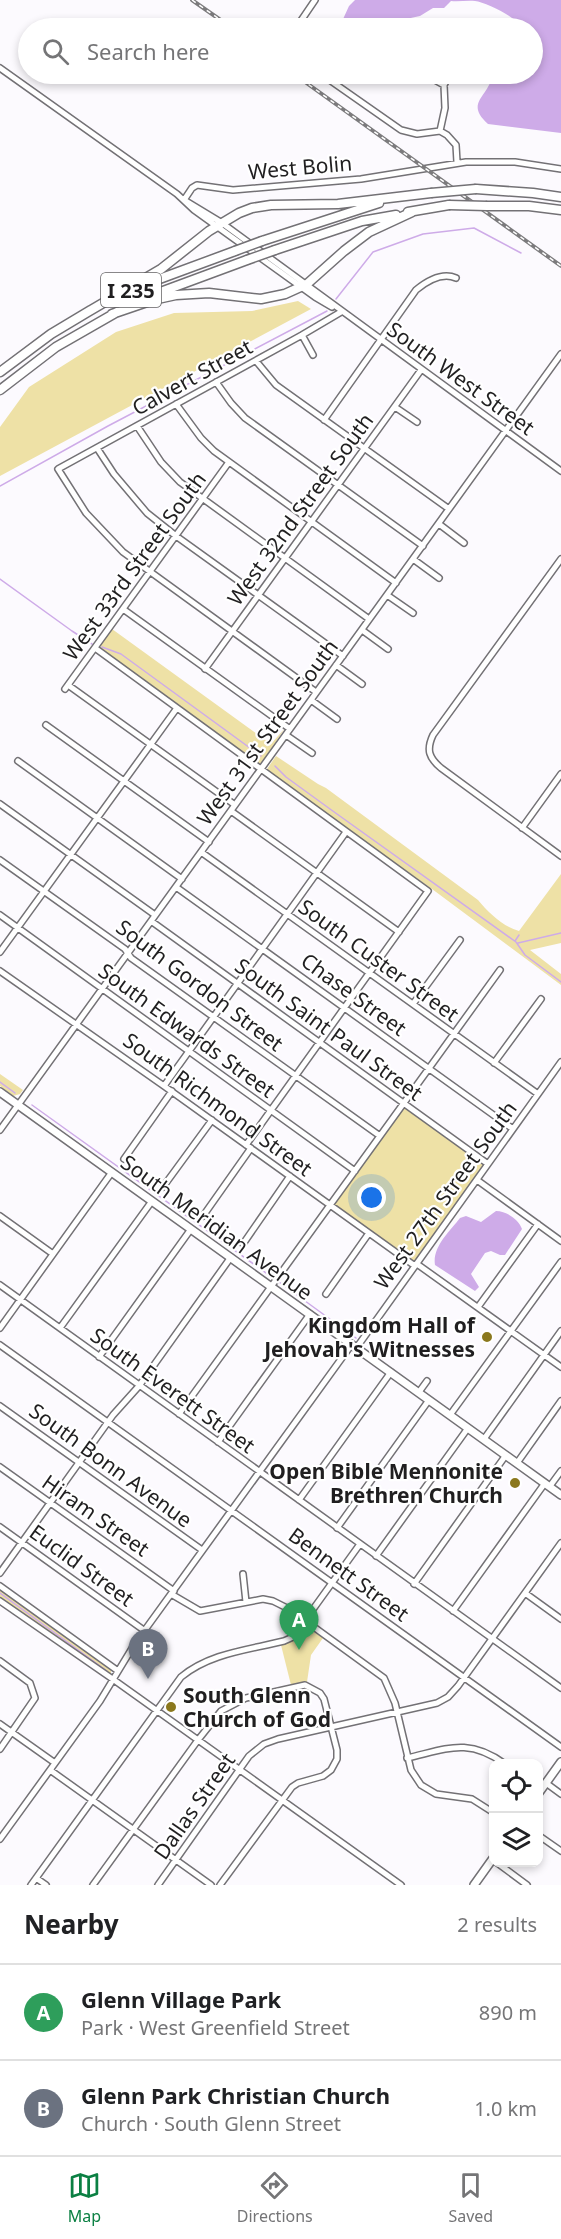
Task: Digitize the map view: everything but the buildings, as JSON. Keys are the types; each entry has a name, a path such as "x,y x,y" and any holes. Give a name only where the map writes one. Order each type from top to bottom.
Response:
{"highway":[{"name":"I 235","path":"0,372 51,334 86,313 144,285 262,241 362,208 409,195 476,189 561,197"},
{"path":"86,313 161,269 219,225 239,213 271,204 327,205 409,195"},
{"name":"I 235","path":"0,390 56,347 112,314 167,289 362,221 449,206 529,206 561,210"},
{"path":"112,314 176,295 209,293 269,298 304,286 361,237 412,212"}],"main road":[{"name":"South Meridian Avenue","path":"0,1092 561,1495"},
{"path":"543,1785 561,1761"},
{"path":"474,1885 489,1866"}],"street":[{"path":"303,18 315,0"},
{"name":"South West Street","path":"0,68 18,81"},
{"name":"South West Street","path":"22,84 561,471"},
{"path":"335,84 400,130 417,134 440,131 454,142 457,162 514,162 561,169"},
{"path":"440,131 445,102 444,85"},
{"name":"West Bolin","path":"184,200 192,188 197,185 233,190 360,179 457,162"},
{"path":"324,420 408,301 424,284 446,276 456,278"},
{"name":"Calvert Street","path":"150,572 123,552 99,528 80,506 58,469 256,361 340,312"},
{"path":"302,335 313,355"},
{"name":"West 31st Street South","path":"0,1130 561,354"},
{"path":"256,361 273,382 449,509"},
{"name":"West 32nd Street South","path":"205,669 421,370"},
{"path":"216,382 242,416 423,546"},
{"path":"176,404 201,438 229,462 396,583"},
{"path":"395,407 417,422"},
{"path":"137,426 165,467 202,499 369,620"},
{"path":"97,448 136,501 176,536 343,656"},
{"name":"West 33rd Street South","path":"150,745 67,687 229,462"},
{"path":"439,524 464,543"},
{"path":"561,559 433,735 429,744 429,754 441,768 561,856"},
{"path":"413,560 438,578"},
{"path":"150,572 316,692"},
{"path":"387,595 413,614"},
{"path":"123,609 288,732 312,753"},
{"path":"362,630 387,649"},
{"path":"95,648 429,891 271,1110 203,1216"},
{"path":"336,665 362,684"},
{"path":"311,700 337,719"},
{"path":"0,952 177,708"},
{"path":"45,725 208,842"},
{"path":"150,745 235,805"},
{"path":"18,761 182,879"},
{"path":"522,828 561,774"},
{"path":"0,804 155,915"},
{"path":"231,811 399,932"},
{"path":"164,1086 346,832"},
{"name":"South Custer Street","path":"201,852 538,1094"},
{"name":"South Gordon Street","path":"0,860 125,949 127,955 380,1136"},
{"name":"Chase Street","path":"176,887 513,1129"},
{"name":"South Edwards Street","path":"0,915 355,1171"},
{"name":"South Saint Paul Street","path":"151,921 488,1164"},
{"path":"413,1004 460,940"},
{"path":"179,1414 500,970"},
{"name":"South Richmond Street","path":"0,971 561,1367"},
{"path":"494,1063 541,999"},
{"name":"West 27th Street South","path":"0,1839 114,1680 202,1550 416,1265 561,1062"},
{"path":"124,1158 172,1091"},
{"path":"163,1187 212,1120"},
{"path":"0,1328 112,1172"},
{"path":"243,1244 290,1176"},
{"path":"477,1180 561,1241"},
{"path":"60,1328 152,1201"},
{"path":"0,1216 53,1254"},
{"path":"478,1308 538,1224"},
{"path":"99,1357 191,1229"},
{"path":"326,1294 369,1233"},
{"path":"0,1573 108,1422 139,1386 231,1257"},
{"path":"450,1415 561,1262"},
{"name":"South Everett Street","path":"0,1285 561,1688"},
{"path":"218,1442 310,1314"},
{"path":"484,1439 561,1331"},
{"name":"Bennett Street","path":"0,1345 561,1748"},
{"path":"299,1500 391,1372"},
{"path":"419,1392 427,1381"},
{"path":"337,1528 429,1400"},
{"path":"517,1463 561,1401"},
{"name":"South Bonn Avenue","path":"0,1406 202,1550"},
{"path":"376,1556 468,1428"},
{"path":"414,1584 506,1455"},
{"name":"Hiram Street","path":"0,1467 200,1611 263,1599 273,1600 305,1620 384,1678 392,1692 412,1774 424,1788 436,1794 472,1798 489,1810"},
{"path":"453,1611 547,1485 561,1471"},
{"name":"Euclid Street","path":"0,1527 145,1631"},
{"name":"Dallas Street","path":"159,1885 253,1752 269,1742 440,1702 454,1691 561,1543"},
{"path":"31,1885 181,1677 215,1657 284,1641 293,1636 360,1544"},
{"path":"243,1574 246,1602"},
{"path":"0,1586 118,1671"},
{"path":"525,1593 561,1619"},
{"path":"0,1601 401,1885"},
{"path":"0,1662 30,1683 34,1694 31,1706 0,1749"},
{"path":"93,1885 214,1718 232,1704 246,1698 299,1686 309,1687 323,1696 337,1750 334,1765 323,1776 295,1785 220,1885"},
{"path":"0,1724 55,1763"},
{"path":"407,1758 466,1747 488,1752 498,1759"},
{"path":"50,1770 211,1885"},
{"path":"543,1789 561,1794"},
{"path":"543,1838 561,1851"},
{"path":"503,1867 527,1885"},
{"path":"36,1878 46,1885"}],"shaded area":[{"path":"355,0 561,0 561,133 488,124 478,110 480,99 490,84 543,84 543,18 512,18 480,2 451,1 444,8 433,8 420,16 411,18 344,18 349,6"},
{"path":"298,301 311,309 0,476 0,427 29,387 116,332 174,313 252,311"},
{"path":"112,629 271,744 285,728 262,763 259,764 100,650 101,644"},
{"path":"276,756 326,788 478,900 496,918 513,929 519,931 561,874 561,943 530,950 561,974 561,985 432,889 269,773 267,769"},
{"path":"0,1074 23,1090 20,1094 13,1096 0,1086"},
{"path":"404,1103 488,1164 415,1266 330,1205"},
{"path":"496,1211 512,1217 522,1229 505,1255 491,1251 485,1253 471,1274 479,1287 475,1291 435,1265 436,1252 460,1218 466,1216 481,1222"},
{"path":"0,1589 111,1669 111,1673 107,1674 0,1598"},
{"path":"305,1626 323,1638 311,1655 307,1682 291,1685 281,1645 297,1637"}],"waterway":[{"path":"336,299 373,252 423,234 474,228 521,253"},
{"path":"0,486 108,426 327,311"},
{"path":"0,579 92,644"},
{"path":"102,647 121,654 261,756"},
{"path":"275,766 286,777 516,942 525,955 561,982"},
{"path":"518,943 561,933"},
{"path":"515,941 519,935"},
{"path":"0,1082 15,1093"},
{"path":"32,1105 273,1278"},
{"path":"279,1282 356,1338"},
{"path":"0,1593 107,1671"}],"railway":[{"path":"192,0 218,18"},
{"path":"308,84 561,266"}],"place":[{"name":"Kingdom Hall of Jehovah's Witnesses","path":"487,1337"},
{"name":"Open Bible Mennonite Brethren Church","path":"515,1483"},
{"name":"Glenn Village Park","path":"299,1650"},
{"name":"Glenn Park Christian Church","path":"148,1679"},
{"name":"South Glenn Church of God","path":"171,1707"}]}
